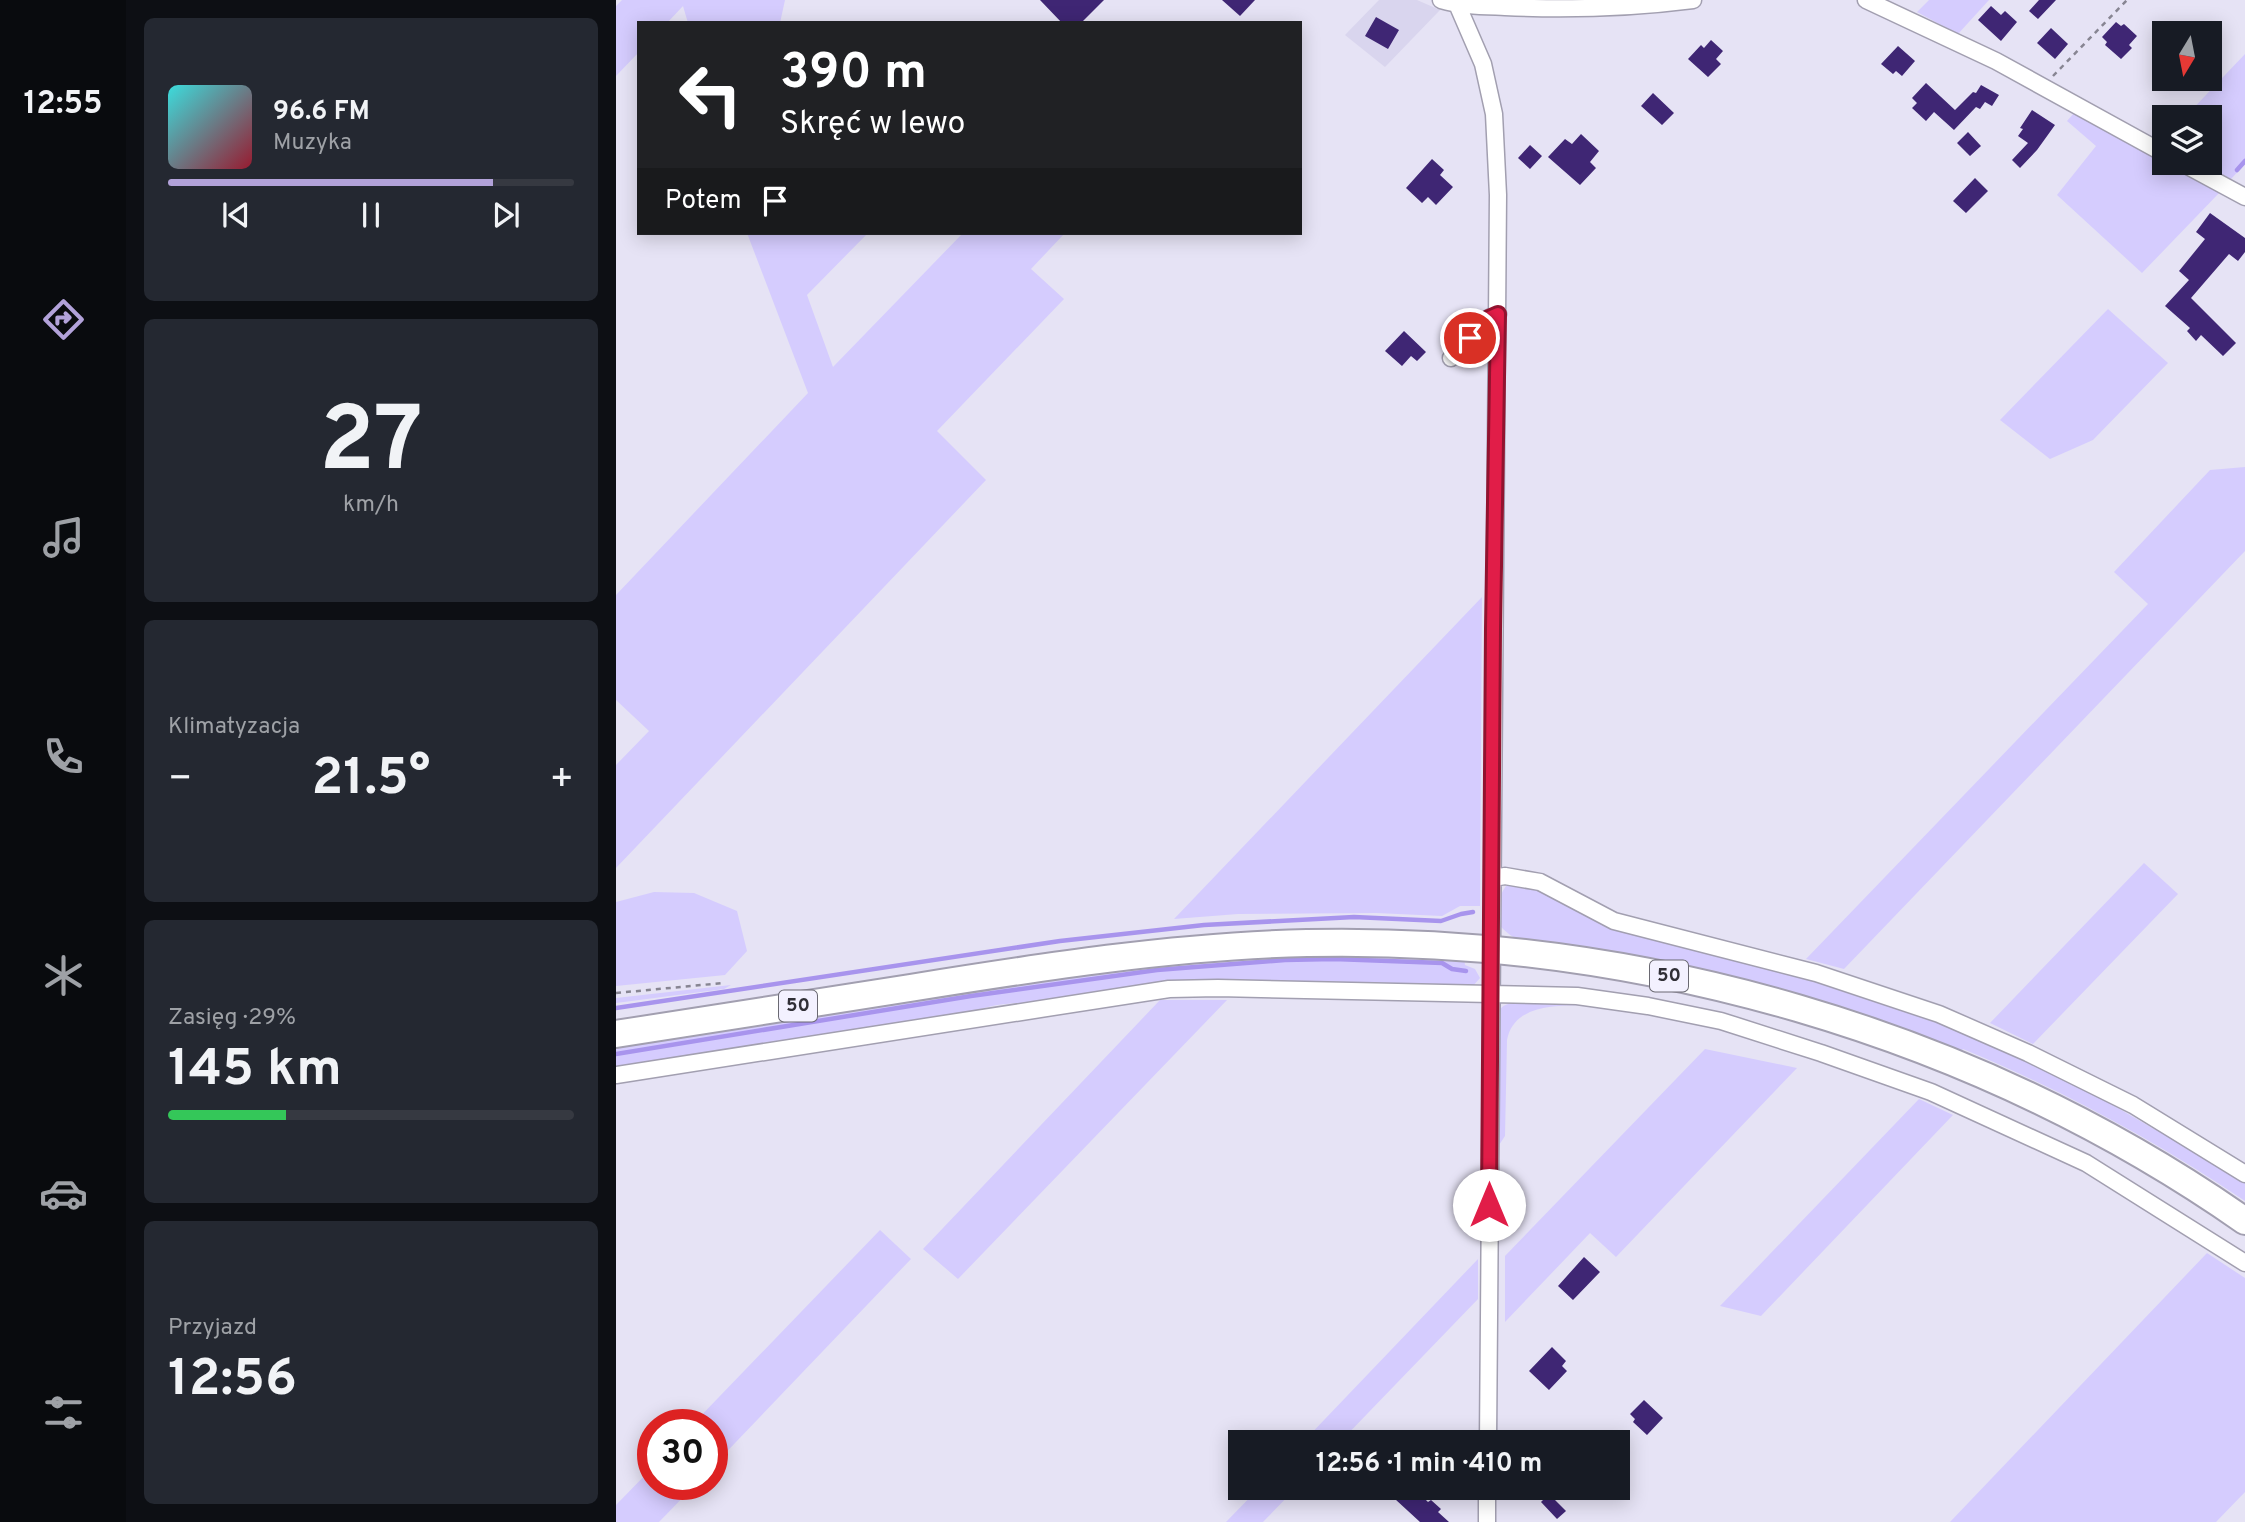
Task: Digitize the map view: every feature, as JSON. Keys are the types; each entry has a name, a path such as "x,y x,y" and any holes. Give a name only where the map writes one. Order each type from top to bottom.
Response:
{"main road":[{"name":"50","path":"616,1034 979,977 1158,953 1315,943 1426,944 1492,949 1581,960 1682,979 1768,999 1891,1039 1968,1069 2067,1115 2172,1174 2245,1221"}],"street":[{"path":"1449,2 1541,9 1630,8 1693,0"},
{"path":"1866,0 1996,61 2152,147"},
{"path":"1449,2 1483,64 1494,114 1498,195 1488,1430"},
{"path":"2204,175 2245,197"},
{"path":"1451,358 1489,318 1498,314"},
{"path":"1493,878 1505,876 1540,882 1614,921 1816,973 1939,1014 2028,1053 2133,1105 2245,1174"},
{"path":"616,1075 1169,989 1577,996 1648,1006 1721,1021 1821,1052 1931,1093 2086,1163 2245,1263"},
{"path":"1487,1500 1487,1522"}],"path":[{"path":"2045,88 2127,0"},
{"path":"616,993 723,983"}],"shaded area":[{"path":"622,0 785,0 780,21 687,21 683,6 669,21 637,21 637,54 616,76 616,6"},
{"path":"1379,0 1417,0 1440,10 1385,67 1345,35"},
{"path":"1929,0 1989,0 1958,34 1917,12"},
{"path":"2245,54 2245,164 2231,179 2222,174 2222,105 2196,105 2210,91 2222,91 2222,78"},
{"path":"2074,113 2152,156 2152,175 2189,175 2221,191 2142,273 2057,195 2096,146 2067,121"},
{"path":"748,235 866,235 807,295 833,367 961,235 1063,235 1031,269 1064,299 937,431 986,480 616,868 616,765 649,731 616,700 616,595 808,393"},
{"path":"2108,309 2168,363 2093,440 2050,459 2000,420"},
{"path":"2245,467 2245,551 1844,969 1806,959 2148,604 2114,572 2210,470"},
{"path":"1482,597 1480,906 1460,906 1442,916 1376,913 1238,914 1174,919"},
{"path":"2144,863 2178,894 2033,1044 1990,1023"},
{"path":"1518,884 1537,887 1714,949 1936,1018 2097,1091 2111,1104 2154,1129 2170,1132 2245,1178 2245,1201 2108,1118 1963,1049 1961,1052 1871,1019 1779,990 1686,966 1592,948 1536,943 1515,938 1497,923 1498,904 1506,886"},
{"path":"654,892 694,893 737,911 747,951 725,975 616,986 616,902"},
{"path":"1291,956 1464,958 1465,965 1475,969 1480,978 1472,987 1303,985 1005,1004 986,1007 960,1017 616,1071 616,1046 1037,982 1122,971"},
{"path":"731,985 724,989 616,1003 616,998"},
{"path":"1160,1000 1227,1000 958,1279 923,1249"},
{"path":"1525,1002 1608,1005 1548,1007 1522,1017 1512,1026 1507,1040 1505,1136 1497,1148 1497,1014 1505,1005"},
{"path":"1705,1049 1797,1068 1616,1257 1590,1233 1505,1322 1505,1256"},
{"path":"1919,1099 1953,1115 1761,1316 1720,1306"},
{"path":"880,1230 911,1259 728,1450 728,1409 707,1409"},
{"path":"2207,1253 2245,1278 2245,1492 2216,1522 1950,1522"},
{"path":"1478,1259 1478,1299 1352,1430 1314,1430"},
{"path":"637,1483 637,1500 680,1500 659,1522 616,1522 616,1505"},
{"path":"1247,1500 1284,1500 1263,1522 1226,1522"}],"building":[{"path":"1040,0 1104,0 1083,21 1060,21"},
{"path":"1222,0 1255,0 1240,16"},
{"path":"2039,0 2056,0 2038,19 2029,11"},
{"path":"1991,6 2001,15 2005,11 2017,22 2001,41 1978,20"},
{"path":"1376,17 1399,30 1388,49 1365,36"},
{"path":"2116,22 2121,26 2124,24 2137,36 2129,45 2132,48 2121,59 2105,45 2107,42 2102,37"},
{"path":"2051,28 2068,44 2055,59 2037,43"},
{"path":"1711,40 1723,51 1716,59 1721,64 1708,77 1688,59 1701,45 1704,48"},
{"path":"1898,46 1915,61 1902,76 1896,71 1893,74 1881,64"},
{"path":"1926,83 1955,110 1973,92 1976,93 1981,85 1999,95 1992,106 1985,102 1980,109 1976,107 1954,130 1934,112 1926,121 1912,108 1917,103 1912,98"},
{"path":"1653,93 1674,113 1662,125 1641,106"},
{"path":"2032,110 2055,125 2020,168 2012,160 2028,143 2018,136"},
{"path":"1968,132 1981,146 1970,156 1957,143"},
{"path":"1581,134 1599,151 1590,162 1596,168 1580,185 1548,157 1565,139 1572,144"},
{"path":"1530,145 1542,156 1530,169 1518,158"},
{"path":"1432,159 1444,170 1440,175 1453,187 1436,205 1428,197 1422,203 1406,188"},
{"path":"1975,178 1988,191 1966,213 1953,201"},
{"path":"2210,213 2245,238 2245,252 2238,261 2229,254 2191,298 2236,343 2223,356 2201,335 2196,341 2187,331 2190,328 2165,306 2189,280 2179,271 2205,239 2196,232"},
{"path":"1404,331 1426,352 1417,361 1411,356 1402,366 1385,351"},
{"path":"1584,1257 1600,1272 1573,1300 1558,1286"},
{"path":"1552,1347 1566,1361 1562,1366 1567,1371 1549,1390 1529,1371"},
{"path":"1644,1400 1663,1418 1647,1435 1633,1422 1635,1419 1630,1414"},
{"path":"1396,1500 1431,1500 1441,1509 1438,1512 1449,1522 1420,1522"},
{"path":"1555,1500 1566,1511 1557,1519 1541,1502"}],"waterway":[{"path":"2237,170 2245,161"},
{"path":"616,1008 1060,941 1204,925 1354,917 1441,921 1473,912"},
{"path":"616,1054 971,996 1157,970 1334,959 1442,963 1452,969 1466,971"}],"route":[{"path":"1470,338 1489,318 1498,314 1489,1205"}]}
